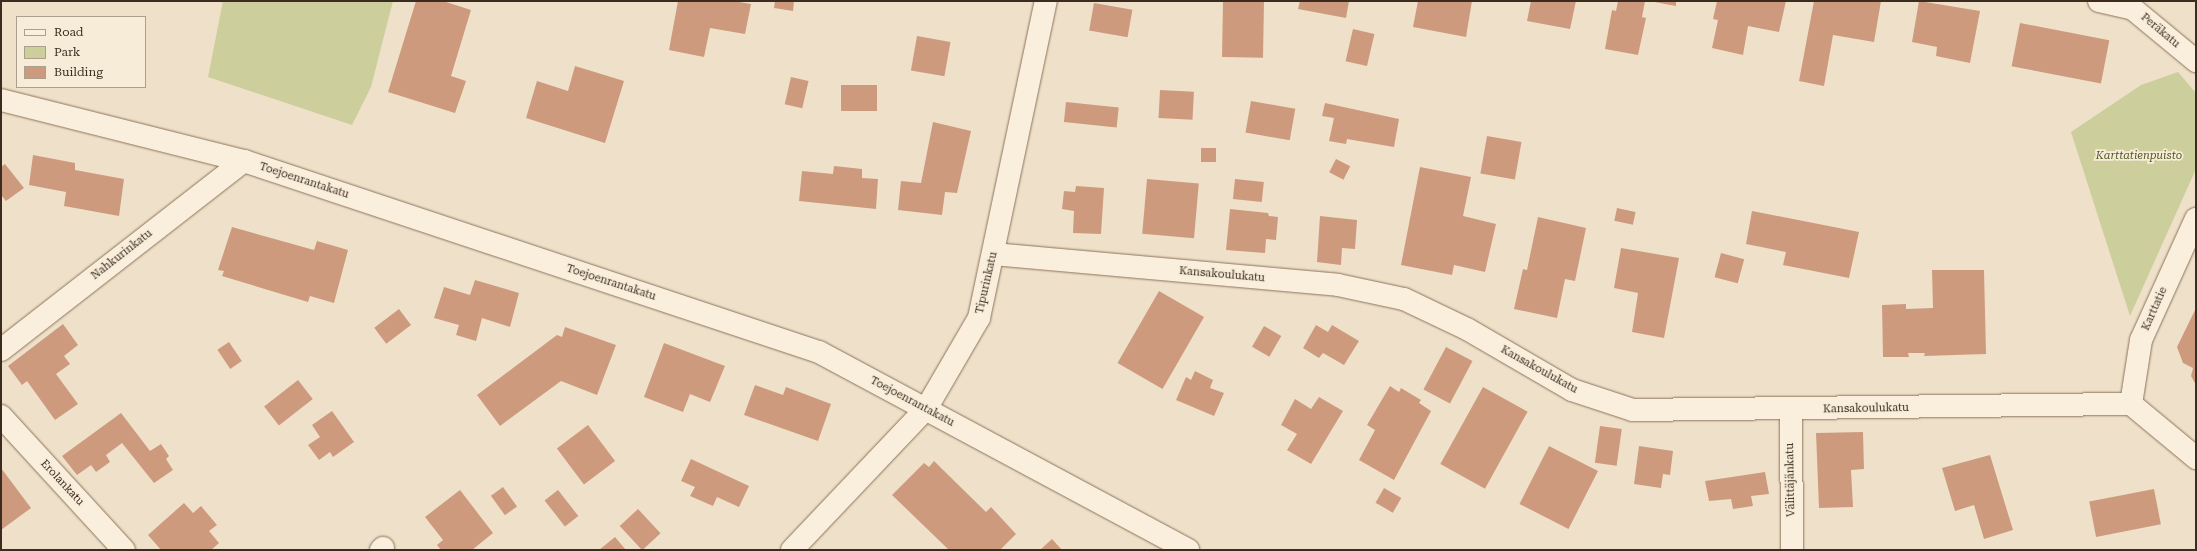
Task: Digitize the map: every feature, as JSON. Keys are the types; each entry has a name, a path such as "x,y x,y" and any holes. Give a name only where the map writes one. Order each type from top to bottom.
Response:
{"street":[{"name":"Tipurinkatu","path":"792,550 926,409 979,318 994,254 1046,1"},
{"name":"Peräkatu","path":"2099,1 2133,9 2196,61"},
{"name":"Toejoenrantakatu","path":"1,100 244,161 819,352 1188,550"},
{"name":"Nahkurinkatu","path":"1,350 244,161"},
{"name":"Karttatie","path":"2131,404 2141,340 2196,219"},
{"name":"Kansakoulukatu","path":"994,254 1338,285 1404,299 1467,329 1572,390 1633,410 1791,410 2131,404"},
{"path":"2131,404 2196,458"},
{"name":"Välittäjänkatu","path":"1791,410 1792,550"},
{"name":"Erolankatu","path":"1,416 124,550"}],"green space":[{"path":"223,1 393,1 371,87 352,125 208,77"},
{"name":"Karttatienpuisto","path":"2178,72 2196,93 2196,169 2130,316 2071,132 2141,85"}],"building":[{"path":"416,1 443,1 471,10 451,76 466,81 455,113 388,92"},
{"path":"678,1 733,1 751,4 745,34 710,28 704,57 669,50"},
{"path":"775,1 794,1 793,11 774,8"},
{"path":"1223,1 1264,2 1263,58 1222,57"},
{"path":"1300,1 1349,1 1346,18 1298,9"},
{"path":"1418,1 1472,1 1466,37 1413,27"},
{"path":"1531,1 1576,1 1570,29 1527,21"},
{"path":"1618,1 1645,1 1642,17 1646,18 1638,55 1605,49 1612,10 1616,11"},
{"path":"1649,1 1676,1 1676,6"},
{"path":"1717,1 1786,1 1779,32 1748,26 1743,55 1712,48 1718,20 1713,19"},
{"path":"1814,1 1881,1 1874,42 1833,35 1824,86 1799,81"},
{"path":"1919,1 1980,11 1970,63 1936,56 1937,47 1912,42"},
{"path":"1094,3 1132,10 1128,37 1089,31"},
{"path":"2020,23 2109,40 2101,84 2012,66"},
{"path":"1353,29 1374,34 1367,66 1346,61"},
{"path":"917,36 950,42 944,76 911,70"},
{"path":"575,66 624,81 605,143 526,118 537,81 568,91"},
{"path":"791,77 809,81 802,108 785,104"},
{"path":"841,85 877,85 877,111 841,111"},
{"path":"1160,90 1194,92 1192,120 1159,118"},
{"path":"1251,101 1295,109 1290,140 1245,133"},
{"path":"1066,102 1119,108 1117,127 1064,122"},
{"path":"1325,103 1399,119 1394,147 1347,139 1346,144 1329,141 1334,118 1322,116"},
{"path":"933,122 971,131 957,193 945,192 942,215 898,210 901,181 921,183"},
{"path":"1487,136 1521,142 1515,180 1480,173"},
{"path":"1201,148 1216,148 1216,162 1201,162"},
{"path":"33,155 75,163 75,170 124,179 119,216 64,206 66,192 29,185"},
{"path":"1336,159 1350,166 1343,180 1329,172"},
{"path":"5,164 24,188 6,201 1,195 1,167"},
{"path":"834,166 862,169 862,178 878,179 876,209 799,201 802,171 833,174"},
{"path":"1420,167 1471,177 1463,216 1496,224 1485,272 1454,265 1452,275 1401,265"},
{"path":"1147,179 1199,184 1194,238 1142,234"},
{"path":"1235,179 1264,182 1262,202 1233,199"},
{"path":"1076,186 1104,188 1101,234 1073,233 1074,211 1062,209 1064,191 1075,192"},
{"path":"1617,208 1636,212 1633,225 1614,221"},
{"path":"1230,209 1268,213 1269,216 1278,217 1276,240 1266,239 1265,253 1226,250"},
{"path":"1752,211 1859,232 1849,278 1783,265 1786,252 1746,244"},
{"path":"1320,216 1357,220 1355,249 1342,248 1341,265 1317,262"},
{"path":"1538,217 1586,228 1575,281 1565,279 1557,318 1514,309 1523,269 1527,270"},
{"path":"232,227 314,250 317,241 348,250 334,303 310,296 308,302 222,276 224,271 218,270"},
{"path":"1621,248 1679,258 1664,338 1632,332 1638,293 1614,288"},
{"path":"1721,253 1744,259 1738,283 1715,277"},
{"path":"1932,270 1984,270 1986,354 1924,356 1925,353 1908,353 1909,357 1883,357 1882,305 1906,304 1906,309 1933,308"},
{"path":"475,280 519,293 510,327 482,318 476,341 456,335 459,325 434,318 444,287 470,295"},
{"path":"1159,291 1204,317 1163,389 1118,363"},
{"path":"2196,308 2196,385 2191,376 2193,368 2183,363 2177,347"},
{"path":"399,309 411,325 386,344 374,328"},
{"path":"63,324 78,345 64,356 70,364 56,374 78,404 55,420 27,381 22,385 8,366"},
{"path":"1316,325 1328,332 1332,325 1359,341 1344,365 1323,353 1319,358 1303,348"},
{"path":"1264,326 1281,336 1269,357 1252,347"},
{"path":"565,327 616,345 597,395 561,381 500,426 477,395 557,335 562,337"},
{"path":"229,342 242,361 230,369 217,350"},
{"path":"664,343 725,366 710,402 690,394 683,412 644,397"},
{"path":"1446,347 1472,361 1450,403 1423,389"},
{"path":"1195,371 1213,380 1210,388 1224,393 1214,416 1176,400 1186,377 1191,380"},
{"path":"298,380 313,399 279,425 264,406"},
{"path":"755,385 783,395 786,387 831,404 818,441 744,415"},
{"path":"1390,386 1399,392 1401,388 1421,400 1419,403 1431,411 1394,480 1359,460 1375,430 1367,425"},
{"path":"1483,387 1528,412 1485,489 1440,464"},
{"path":"1319,397 1343,411 1311,464 1287,450 1297,434 1281,425 1295,399 1311,409"},
{"path":"332,411 354,442 333,457 330,452 319,460 308,445 320,437 312,425"},
{"path":"121,413 150,451 161,444 169,456 166,459 173,470 154,483 122,443 106,455 110,462 96,472 91,465 77,475 62,456"},
{"path":"588,425 615,461 584,484 557,448"},
{"path":"1600,426 1622,429 1617,466 1595,463"},
{"path":"1863,432 1864,469 1851,470 1853,507 1819,508 1816,433"},
{"path":"1549,446 1598,471 1568,529 1519,504"},
{"path":"1639,446 1673,451 1670,475 1663,474 1661,488 1634,484"},
{"path":"1990,455 2013,530 1984,539 1974,505 1955,511 1942,468"},
{"path":"691,459 749,486 739,507 717,497 713,506 690,496 695,487 681,481"},
{"path":"934,461 986,512 991,507 1016,534 1000,550 949,550 892,495 924,463 929,467"},
{"path":"1,468 31,508 1,530"},
{"path":"1765,472 1769,494 1751,496 1753,506 1733,509 1731,499 1709,501 1705,481"},
{"path":"503,487 517,506 505,515 491,496"},
{"path":"1384,488 1401,498 1393,513 1376,503"},
{"path":"2154,489 2161,524 2096,537 2089,502"},
{"path":"460,490 493,533 472,550 441,550 437,545 443,540 425,517"},
{"path":"558,490 578,516 565,526 545,500"},
{"path":"184,503 193,513 201,506 217,525 209,531 219,543 211,550 161,550 148,535"},
{"path":"638,509 661,533 642,550 620,526"},
{"path":"615,537 626,550 599,550"},
{"path":"1052,539 1062,550 1040,550"}]}
